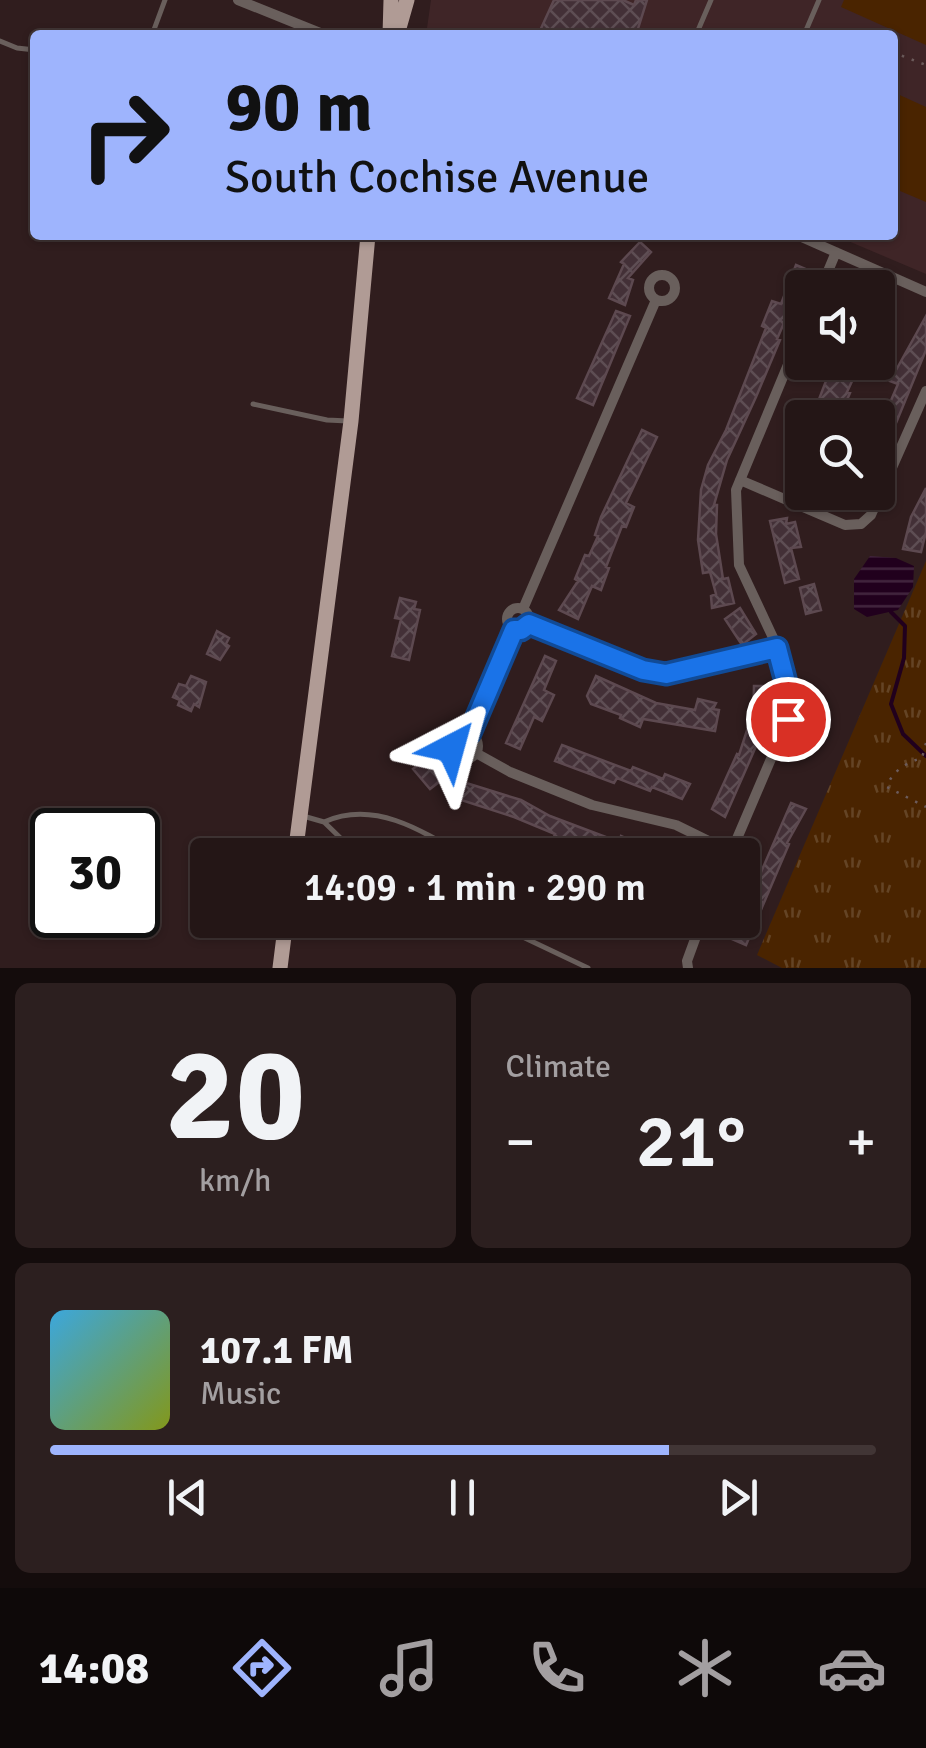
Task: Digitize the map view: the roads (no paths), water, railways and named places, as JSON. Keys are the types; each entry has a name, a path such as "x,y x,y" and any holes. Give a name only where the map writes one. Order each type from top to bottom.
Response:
{"main road":[{"path":"391,0 394,30"},
{"path":"396,30 407,0"},
{"path":"296,838 350,421 368,240"},
{"path":"280,968 284,938"}],"street":[{"path":"238,0 313,30"},
{"path":"808,240 926,292"},
{"path":"828,270 836,252"},
{"path":"523,609 656,300"},
{"path":"738,838 788,719 788,690 777,648 739,565 736,505 740,480 785,372"},
{"path":"740,480 845,526 861,524 871,515 926,391"},
{"path":"514,630 507,621 508,613 515,608 523,609 529,624"},
{"path":"529,624 643,670 666,674 777,648"},
{"path":"514,630 529,624"},
{"path":"470,733 514,630"},
{"path":"470,733 478,742 476,753 462,759 452,752 455,736 470,733"},
{"path":"476,753 510,772 592,805 676,825 701,838"},
{"path":"688,968 695,938"}],"lane":[{"path":"154,30 165,0"},
{"path":"698,30 711,0"},
{"path":"806,30 820,0"},
{"path":"0,41 30,49"},
{"path":"253,404 350,421"},
{"path":"300,814 324,822 340,838"},
{"path":"324,822 340,814 376,814 406,823 432,838"},
{"path":"525,938 588,968"}],"waterway":[{"path":"891,612 905,626 904,658 891,704 903,734 926,756"}]}
